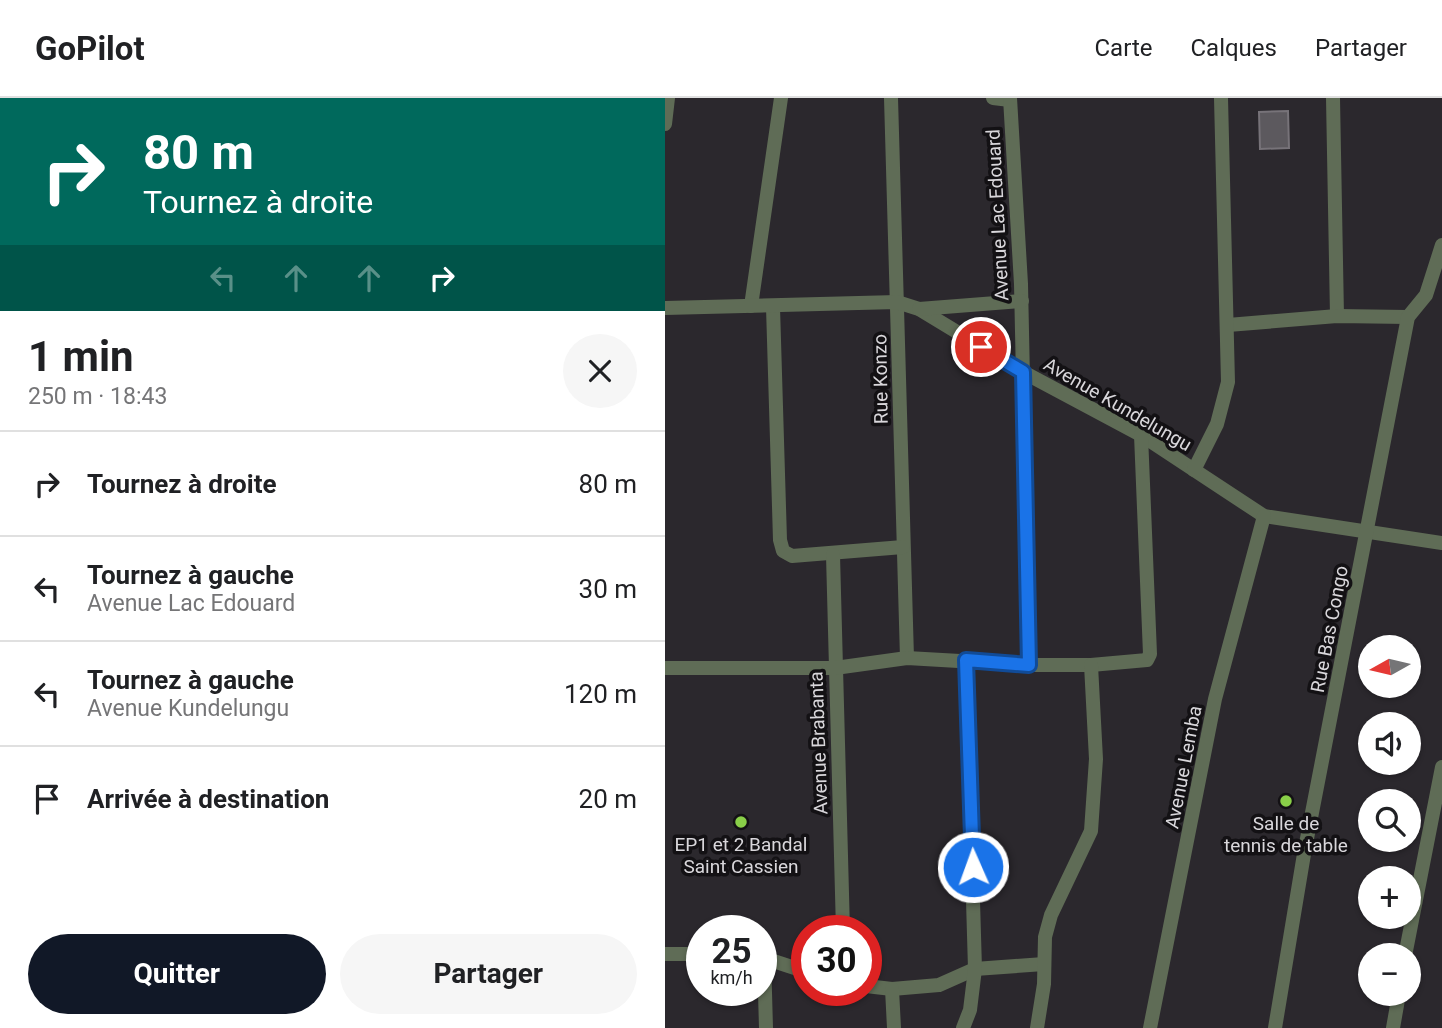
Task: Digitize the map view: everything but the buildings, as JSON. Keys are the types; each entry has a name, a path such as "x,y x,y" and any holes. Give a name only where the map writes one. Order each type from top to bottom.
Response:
{"street":[{"path":"665,124 668,98"},
{"path":"751,306 781,98"},
{"name":"Rue Konzo","path":"891,98 907,659"},
{"path":"993,98 1010,99"},
{"path":"1194,470 1217,424 1228,382 1229,325 1221,98"},
{"path":"1333,98 1337,316"},
{"name":"Avenue Lac Edouard","path":"1010,99 1021,301 1029,665"},
{"name":"Rue Bas Congo","path":"1275,1028 1304,854 1408,317 1426,295 1442,245"},
{"path":"919,309 1021,301"},
{"name":"Avenue Kundelungu","path":"665,307 773,307 897,302 919,309 1023,372 1141,435 1263,516"},
{"path":"773,307 780,540 783,551 792,556 834,555 903,547"},
{"path":"1229,325 1337,316 1408,317"},
{"path":"665,668 835,668 907,659 1029,665 1140,662 1150,654 1141,435"},
{"path":"1263,516 1442,543"},
{"name":"Avenue Lemba","path":"1150,1028 1215,699 1263,516"},
{"name":"Avenue Brabanta","path":"834,555 843,915"},
{"path":"963,1028 970,1010 975,969 966,660"},
{"path":"1037,1028 1045,937 1051,915 1091,831 1096,759 1091,665"},
{"path":"1408,943 1442,766"},
{"path":"665,954 686,954"},
{"path":"882,988 939,985 975,969 1044,964"},
{"path":"892,989 894,1028"},
{"path":"765,1006 766,1028"},
{"path":"1393,1028 1397,1006"}],"place":[{"name":"Salle de tennis de table","path":"1286,801"},
{"name":"EP1 et 2 Bandal Saint Cassien","path":"741,822"}],"route":[{"path":"973,867 966,660 1029,665 1023,372 981,347"}]}
